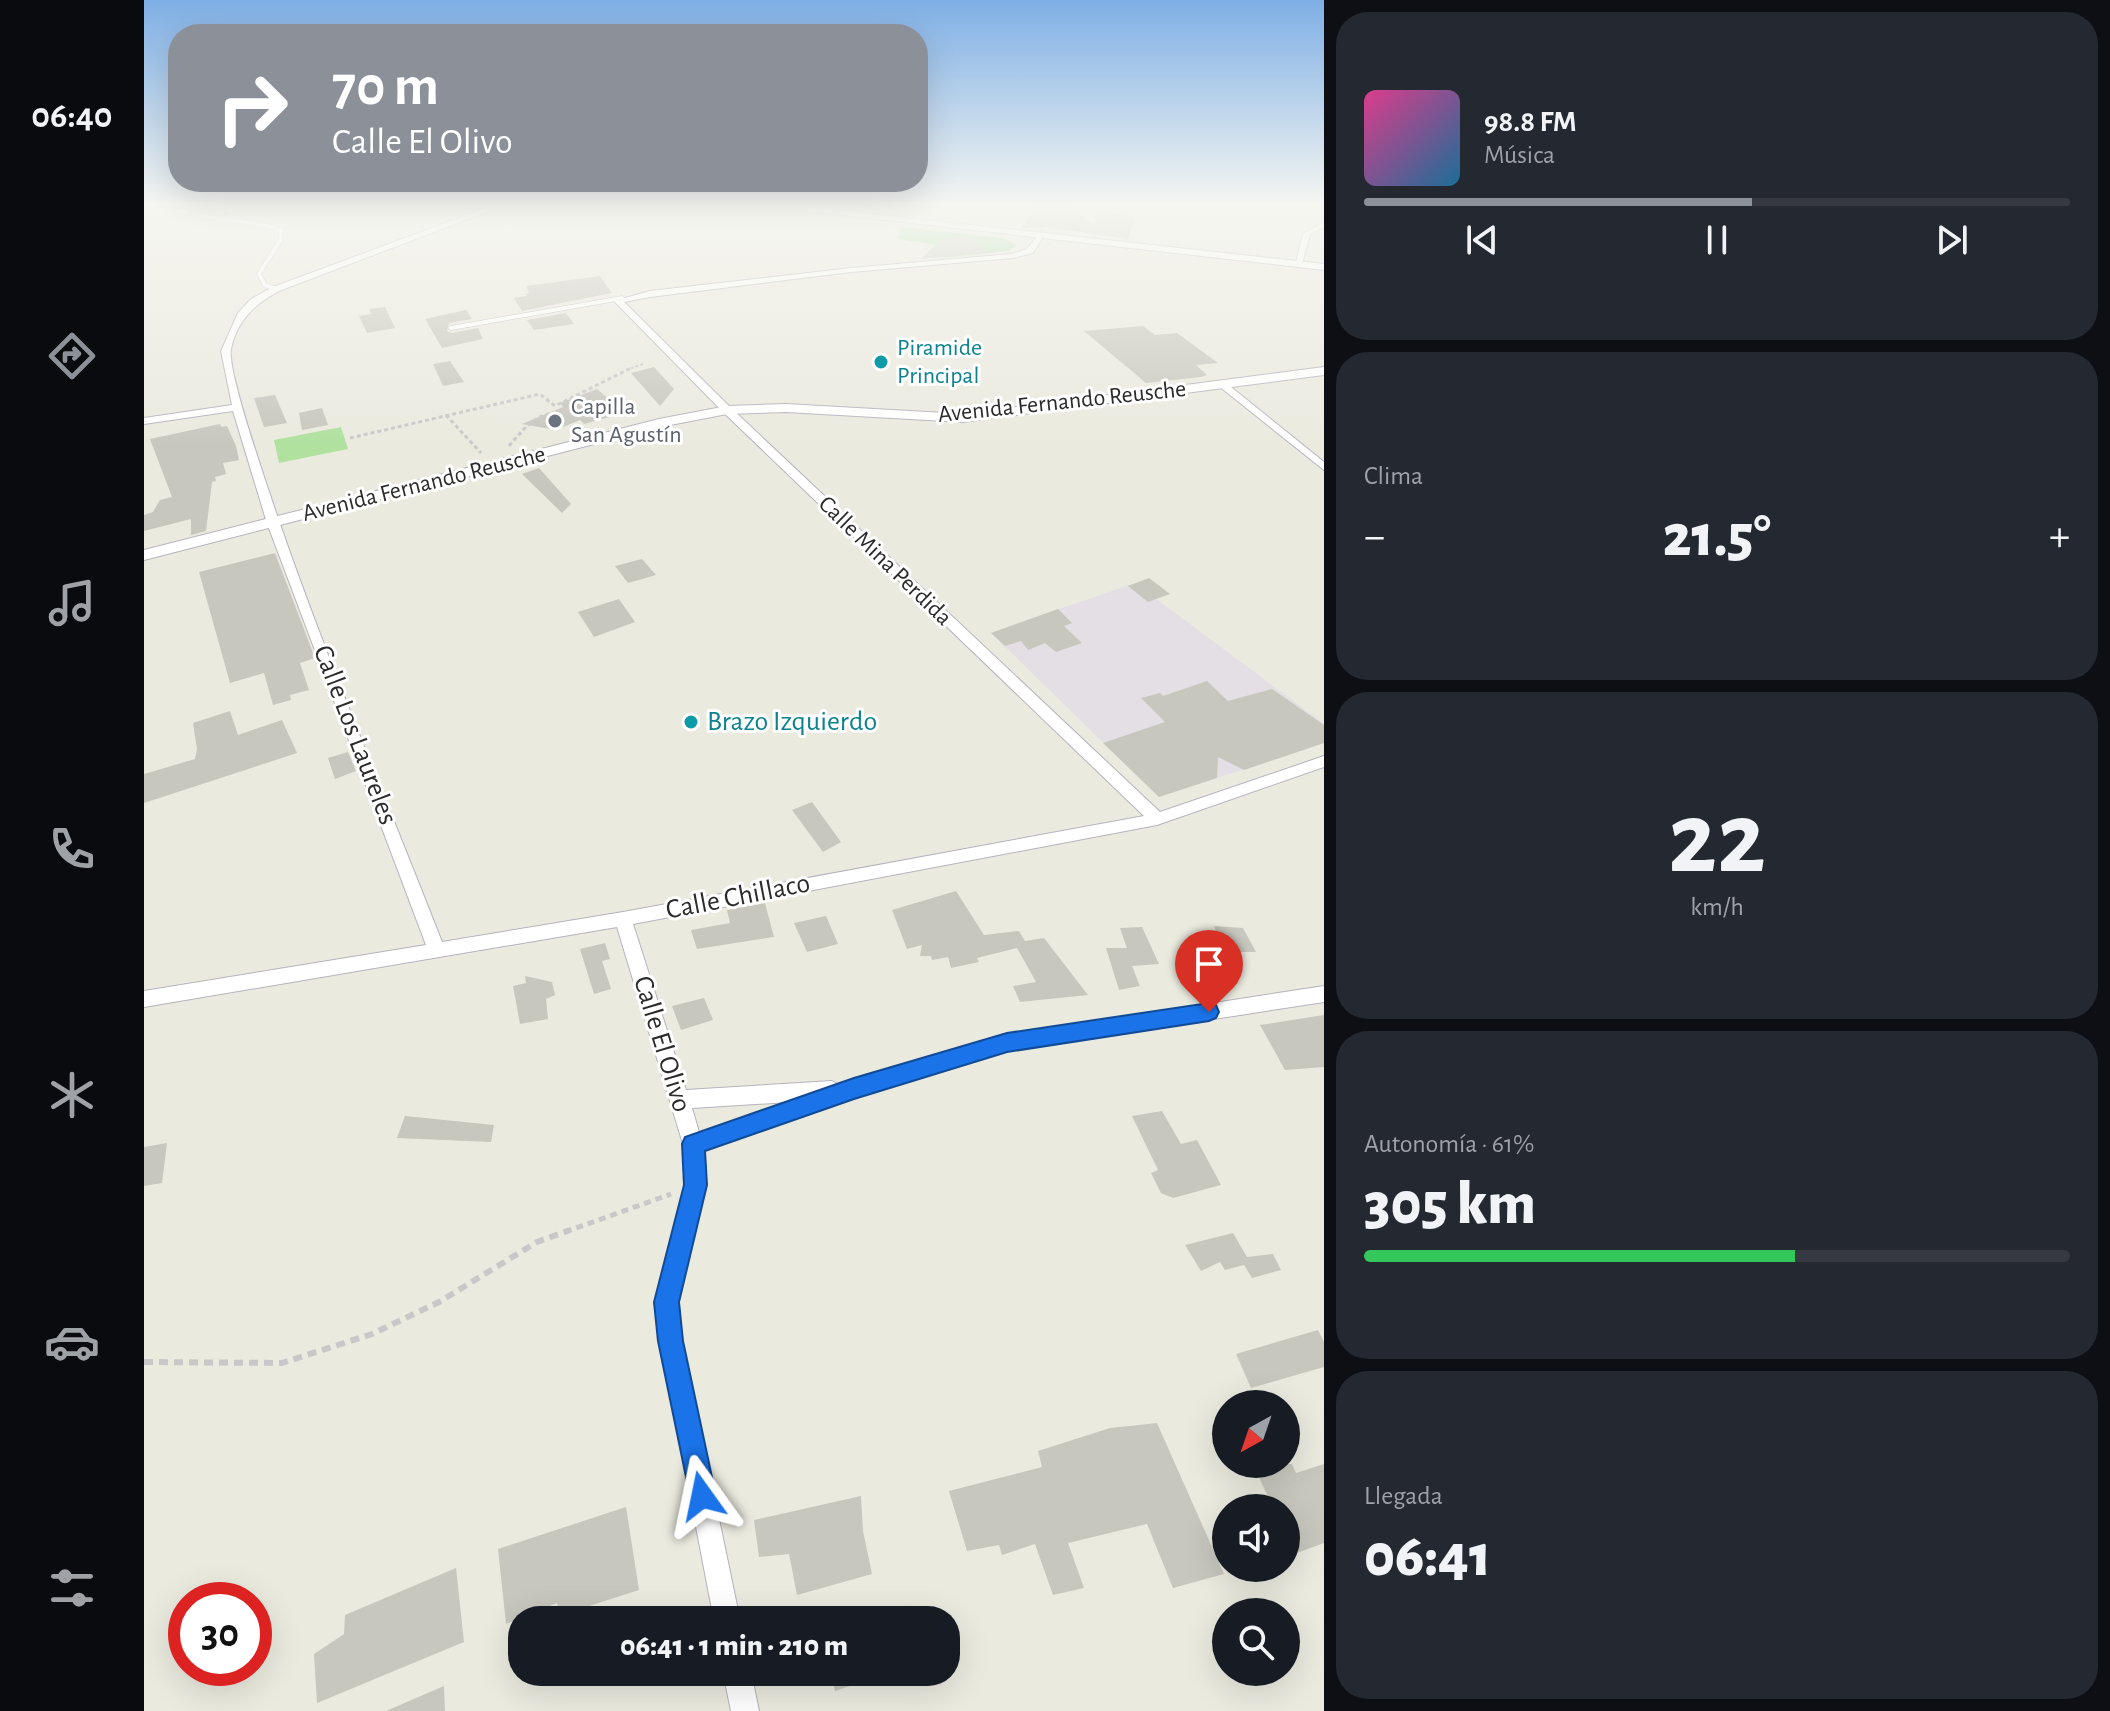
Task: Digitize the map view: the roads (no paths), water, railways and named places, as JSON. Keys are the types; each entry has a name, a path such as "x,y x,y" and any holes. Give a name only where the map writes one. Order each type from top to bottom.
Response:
{"street":[{"name":"Calle Los Laureles","path":"287,285 254,301 241,315 226,351 237,407 273,523 436,948"},
{"path":"620,299 733,285"},
{"name":"Calle Mina Perdida","path":"620,299 727,410 1157,819"},
{"name":"Avenida Fernando Reusche","path":"144,555 659,423 727,410 786,408 963,418 1324,371"},
{"path":"1223,385 1324,467"},
{"path":"144,421 237,407"},
{"name":"Calle Chillaco","path":"144,999 623,919 1157,819 1324,761"},
{"name":"Calle El Olivo","path":"623,919 693,1144 854,1089 1007,1043 1324,994"},
{"path":"678,1100 854,1089"},
{"path":"693,1144 695,1185 667,1302 671,1341 724,1606"},
{"path":"740,1686 745,1711"}],"lane":[{"path":"265,285 276,289"},
{"path":"451,328 620,299"}],"place":[{"name":"Piramide Principal","path":"881,362"},
{"name":"Capilla San Agustín","path":"555,421"},
{"name":"Brazo Izquierdo","path":"691,722"}]}
